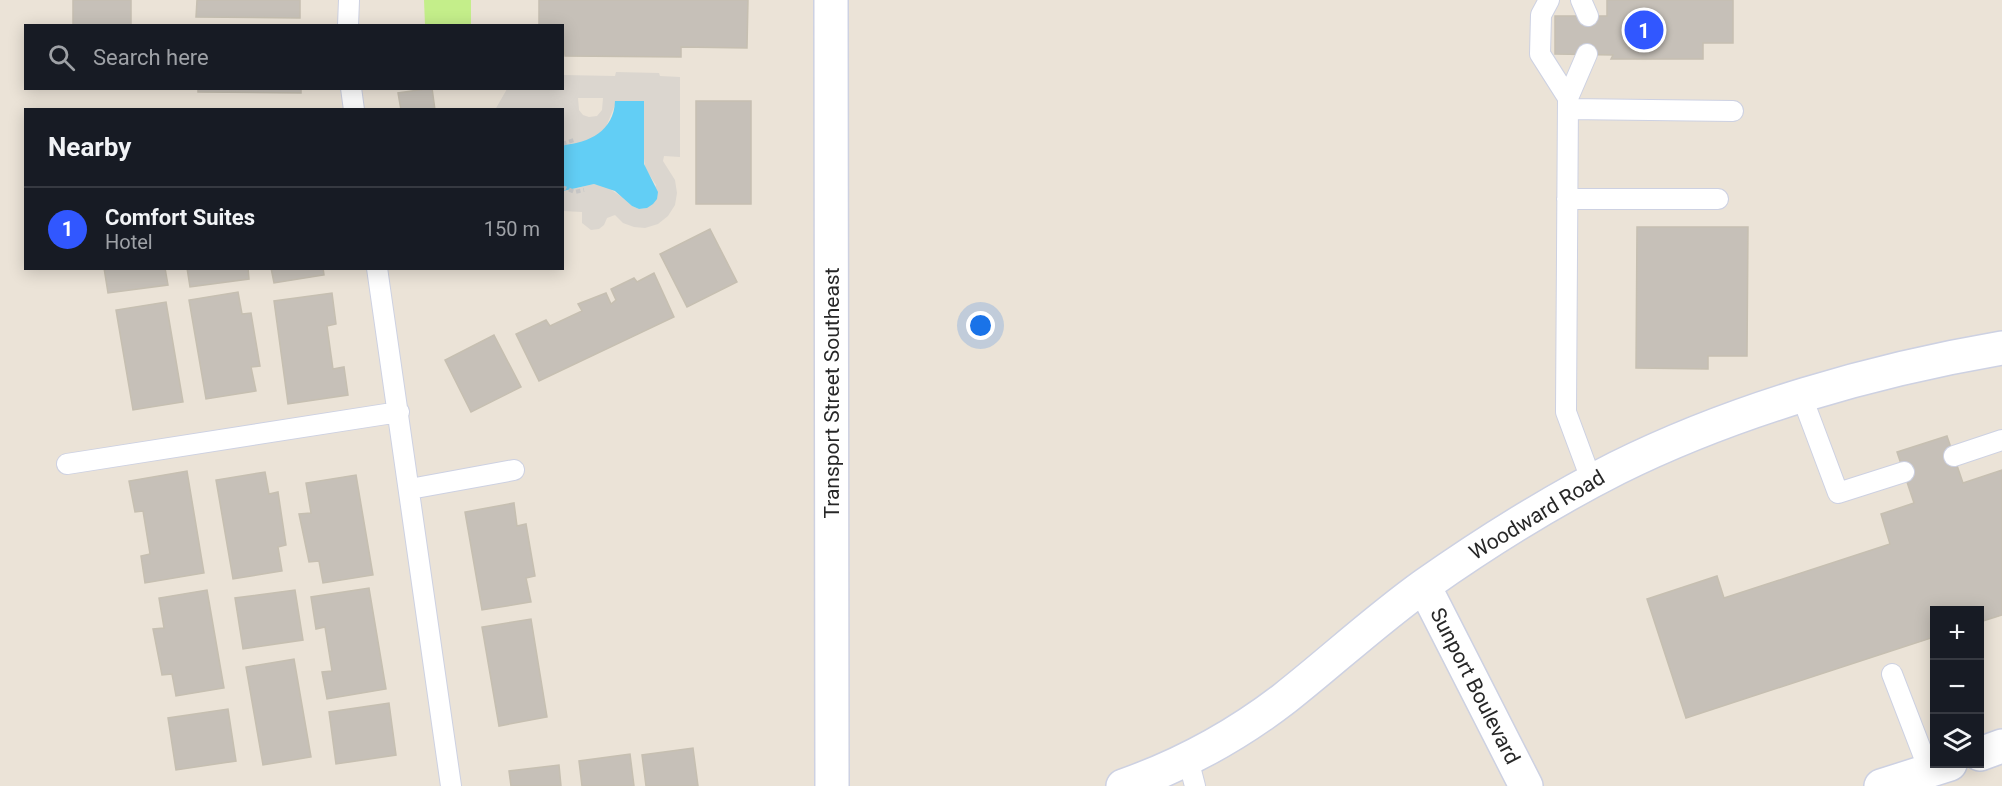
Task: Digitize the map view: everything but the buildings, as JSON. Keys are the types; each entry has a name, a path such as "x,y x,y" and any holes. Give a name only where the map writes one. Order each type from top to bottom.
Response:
{"street":[{"name":"Transport Street Southeast","path":"831,0 832,786"},
{"name":"Woodward Road","path":"1123,786 1192,772 1237,731 1283,700 1424,586 1493,539 1618,468 1708,428 1802,397 1895,371 2002,348"},
{"name":"Sunport Boulevard","path":"1424,586 1526,786"},
{"path":"1984,753 2002,746"},
{"path":"1881,786 1936,768"}],"lane":[{"path":"348,24 349,0"},
{"path":"1549,0 1541,15 1540,54 1568,103"},
{"path":"1587,54 1568,103 1566,412 1592,482"},
{"path":"351,90 354,108"},
{"path":"1568,103 1733,111"},
{"path":"1567,199 1718,199"},
{"path":"377,270 451,786"},
{"path":"1802,397 1838,493 1904,472"},
{"path":"67,464 399,412"},
{"path":"1954,456 2002,440"},
{"path":"410,489 514,470"},
{"path":"1892,674 1930,749"}],"path":[{"path":"564,143 574,140"},
{"path":"564,188 575,192 584,190"}],"green space":[{"path":"424,0 471,0 471,24 425,24"}],"shaded area":[{"path":"616,72 659,73 660,76 680,77 680,157 664,156 663,161 675,180 677,193 675,205 668,216 658,224 645,228 634,227 623,223 615,215 607,218 599,229 591,230 582,223 582,212 564,211 564,191 594,184 607,187 632,206 639,209 647,208 656,185 645,168 644,158 615,105 606,127 597,136 585,142 564,145 564,108 496,108 506,90 564,90 564,75 615,76","holes":["578,98 603,98 602,110 597,116 583,115 579,110"]}],"water":[{"path":"615,101 644,101 644,164 658,192 657,199 647,208 639,209 632,206 615,191 594,184 564,191 564,145 582,142 598,134 605,128 614,111"}],"place":[{"name":"Comfort Suites","path":"1644,30"}]}
